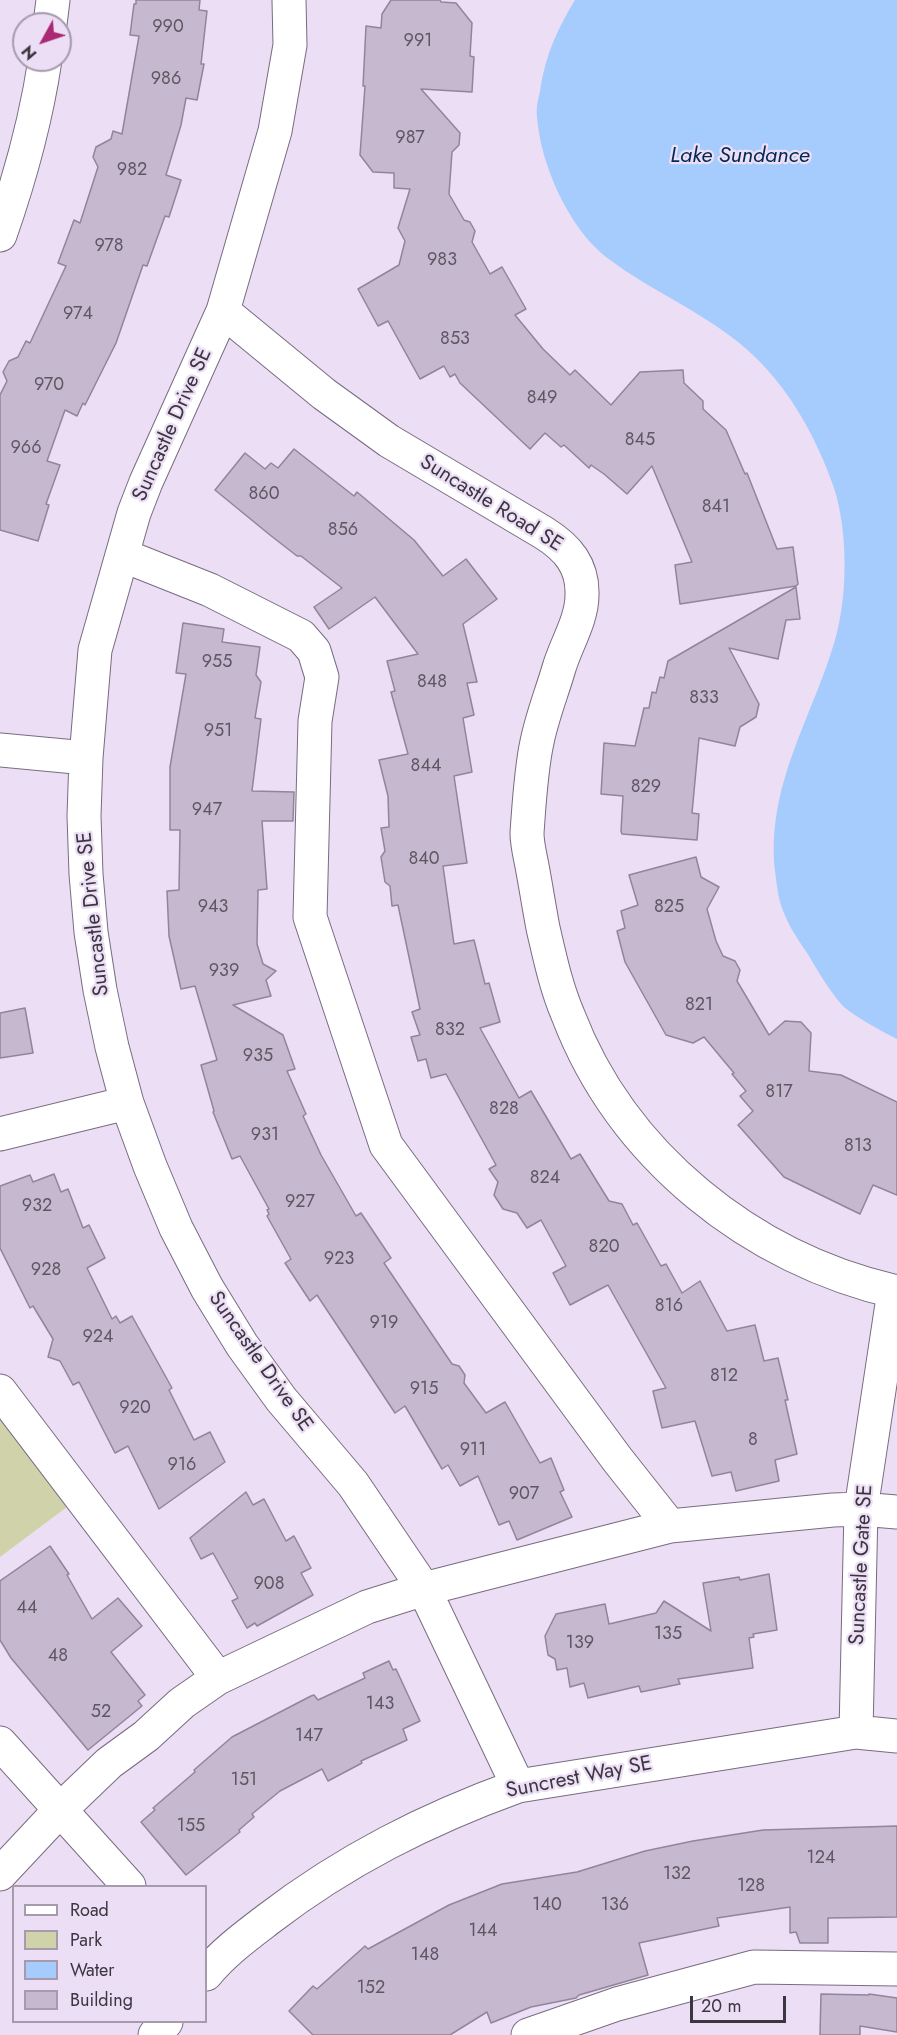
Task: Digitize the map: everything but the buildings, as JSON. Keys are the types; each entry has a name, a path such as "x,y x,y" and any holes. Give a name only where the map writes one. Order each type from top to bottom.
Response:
{"street":[{"name":"Suncastle Drive SE","path":"289,0 290,45 275,131 223,311 134,513 94,650 84,816 91,932 107,1024 127,1103 176,1228 207,1288 242,1345 281,1399 352,1484 424,1589 518,1786"},
{"path":"0,235 18,184 40,95 43,72"},
{"name":"Suncastle Road SE","path":"223,311 324,394 389,441 551,537 569,552 582,581 582,597 579,613 561,660 537,743 527,836 554,977 568,1017 586,1056 608,1093 633,1128 692,1190 728,1218 777,1248 807,1263 850,1279 896,1291"},
{"path":"122,555 210,590 301,636 314,651 322,677 315,722 310,917 386,1145 610,1450 670,1526"},
{"path":"0,750 86,758"},
{"path":"0,1134 127,1103"},
{"name":"Suncastle Gate SE","path":"856,1732 861,1509 896,1291"},
{"path":"0,1391 218,1678"},
{"path":"0,1875 60,1810 110,1763 146,1736 183,1703 218,1678 368,1606 424,1589 670,1526 861,1509 897,1512"},
{"name":"Suncrest Way SE","path":"208,1965 291,1901 375,1848 422,1824 518,1786 856,1732 897,1736"},
{"path":"0,1743 127,1885"},
{"path":"528,2035 618,2004 754,1967 897,1969"},
{"path":"155,2035 165,2023"}],"green space":[{"path":"0,1412 71,1504 0,1557"}],"water":[{"name":"Lake Sundance","path":"575,0 897,0 897,1039 849,1011 825,983 786,919 779,898 775,871 774,840 777,810 784,781 835,640 842,604 844,543 839,505 834,488 820,452 792,401 755,357 701,316 606,257 592,244 568,212 558,193 544,154 537,110 549,55 557,33"}]}
